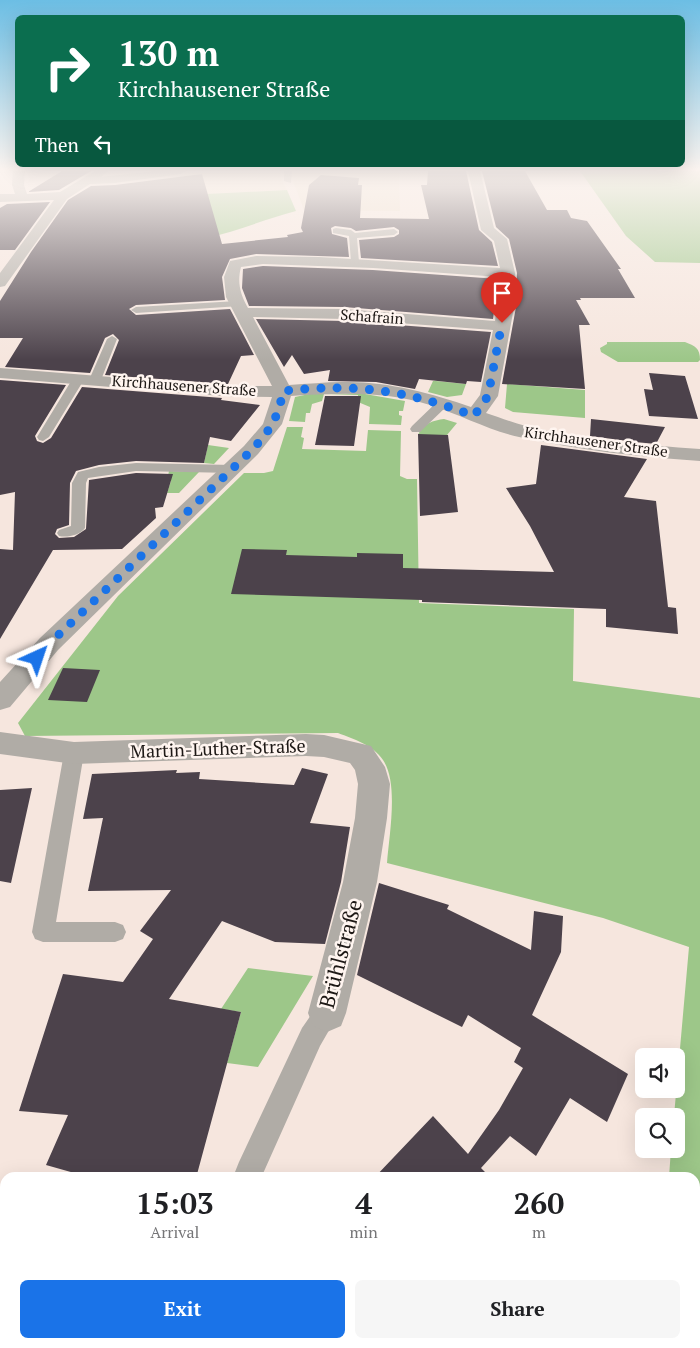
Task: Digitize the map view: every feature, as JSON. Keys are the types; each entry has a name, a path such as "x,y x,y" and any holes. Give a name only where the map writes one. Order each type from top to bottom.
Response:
{"street":[{"path":"0,283 36,234"},
{"path":"474,416 488,396 506,307 508,273 502,244 500,239 493,234"},
{"path":"0,700 49,644 233,469 274,423 280,408 283,391 234,297 231,279 235,264 246,261 355,262 508,273"},
{"name":"Schafrain","path":"240,309 344,314 501,326"},
{"name":"Kirchhausener Straße","path":"0,373 222,391 283,391 315,388 374,389 442,404 520,431 573,442 700,455"},
{"name":"Martin-Luther-Straße","path":"0,743 74,753 306,746 332,747 360,754"},
{"name":"Brühlstraße","path":"328,1013 360,882 371,818 374,784 370,767 360,754"}],"lane":[{"path":"355,262 353,236 374,234"},
{"path":"136,310 240,309"},
{"path":"43,437 87,379 112,339"},
{"path":"416,429 442,404"},
{"path":"64,533 78,528 79,483 83,475 94,471 123,467 233,469"},
{"path":"74,753 43,932 115,932"},
{"name":"Brühlstraße","path":"249,1172 311,1037 328,1013"}],"green space":[{"path":"203,234 221,234 205,238"},
{"path":"625,234 700,234 700,263 655,262"},
{"path":"607,342 685,342 696,348 700,360 698,362 618,362 601,352 600,348 607,344"},
{"path":"433,381 466,384 462,395 447,397 428,392"},
{"path":"507,384 585,390 585,418 513,412 505,408"},
{"path":"314,393 365,394 405,401 403,411 399,411 399,415 402,416 401,425 369,424 370,407 358,402 358,395 324,394 322,401 312,404 310,413 306,413 305,422 289,421 295,397"},
{"path":"444,419 457,423 447,435 418,435 422,428 429,423"},
{"path":"287,427 303,427 301,437 304,438 302,449 366,451 368,430 401,431 400,476 407,479 417,479 419,603 574,609 573,681 700,698 700,1172 669,1172 670,1158 685,1158 685,1108 675,1108 676,1098 685,1098 685,1048 680,1048 689,947 603,918 387,863 392,810 391,782 388,770 383,760 374,750 363,743 338,733 25,736 18,723 118,596 244,473 273,471"},
{"path":"208,445 229,448 214,464 204,463"},
{"path":"169,471 199,472 179,493 167,493 171,481 167,481"},
{"path":"248,968 313,976 258,1067 227,1063 241,1012 221,1009"}],"building":[{"path":"0,234 27,234 15,250 0,250"},
{"path":"44,234 219,234 222,244 288,237 287,235 332,234 347,238 349,257 256,254 230,259 222,277 225,300 136,305 129,309 136,315 230,309 254,355 241,356 228,384 105,375 119,340 113,334 105,338 90,373 5,367 23,338 0,338 0,301"},
{"path":"399,234 483,234 492,242 498,266 361,258 359,240 394,237"},
{"path":"503,234 596,234 621,269 618,269 635,298 580,298 581,300 576,300 590,325 579,325 585,389 502,384 516,307 517,273 509,239"},
{"path":"263,266 373,270 498,279 493,319 344,307 249,306 242,288 243,269"},
{"path":"256,319 344,321 491,332 481,382 467,381 466,384 419,379 415,389 376,382 328,381 330,370 304,374 292,355 284,367"},
{"path":"649,373 685,376 698,419 649,416 644,389 653,390"},
{"path":"0,380 66,385 35,436 37,441 43,443 51,438 82,387 222,398 221,400 260,405 231,441 210,437 204,463 136,461 99,465 76,471 70,483 69,525 57,529 55,534 59,538 74,537 86,529 89,480 136,473 173,474 163,507 155,508 156,518 122,549 53,550 0,639 0,549 13,550 15,492 0,495"},
{"path":"325,396 361,396 354,446 315,445"},
{"path":"591,419 665,427 656,444 635,442 590,436"},
{"path":"418,434 448,435 458,512 420,516"},
{"path":"541,445 647,459 624,497 656,501 668,607 676,608 678,634 606,627 606,609 422,602 422,600 231,594 242,549 287,550 286,555 357,557 357,553 403,554 403,568 554,572 530,526 506,488 536,484"},
{"path":"63,668 100,670 87,702 48,700"},
{"path":"302,768 328,774 310,823 350,827 341,882 325,944 275,942 222,921 169,999 241,1012 198,1172 71,1172 46,1165 68,1115 19,1111 63,974 123,982 153,939 140,931 171,890 88,891 103,818 83,819 92,774 177,770 176,773 200,772 199,779 294,785"},
{"path":"32,788 11,883 0,881 0,790"},
{"path":"379,883 449,905 447,909 531,950 534,911 563,916 561,952 532,1015 628,1074 607,1122 570,1098 536,1156 510,1136 481,1168 485,1172 380,1172 433,1116 468,1154 499,1110 523,1068 514,1062 521,1048 468,1015 462,1027 357,975"}],"route":[{"path":"37,658 49,644 252,450 274,423 280,408 283,391 343,387 374,389 433,400 474,416 486,402 488,396 502,323"}]}
